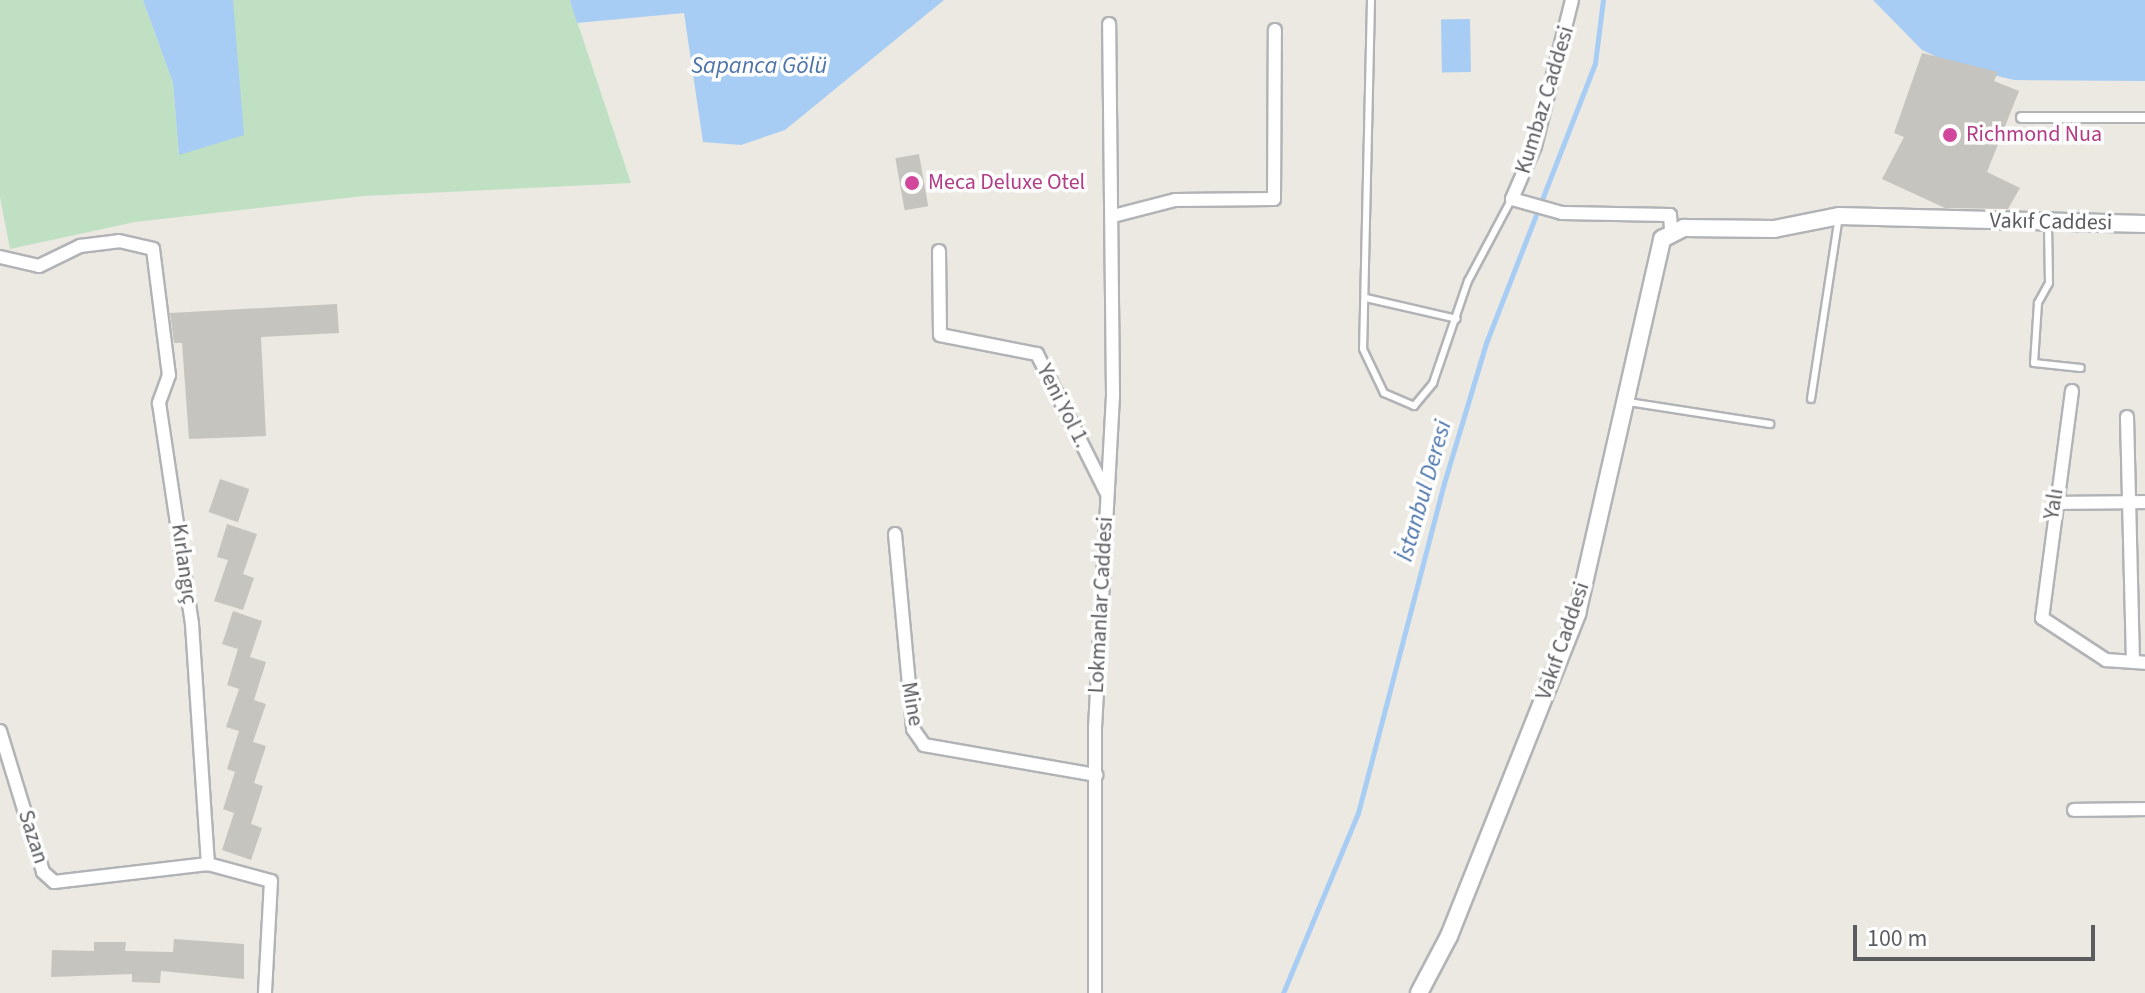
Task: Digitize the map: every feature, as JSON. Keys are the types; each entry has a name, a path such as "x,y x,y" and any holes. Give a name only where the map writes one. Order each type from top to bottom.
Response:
{"street":[{"name":"Kumbaz Caddesi","path":"1512,199 1535,146 1572,0"},
{"name":"Lokmanlar Caddesi","path":"1095,993 1096,775 1113,216 1109,24"},
{"path":"1113,216 1175,200 1274,199 1275,30"},
{"path":"2021,117 2145,117"},
{"path":"1512,199 1562,213 1670,215 1671,231"},
{"name":"Vakıf Caddesi","path":"1419,993 1449,936 1577,614 1628,402 1651,261 1671,231 1774,229 1839,216 2145,224"},
{"name":"Kırlangıç","path":"0,257 39,266 80,246 119,241 153,249 169,375 159,403 193,635 208,864"},
{"name":"Yeni Yol 1.","path":"939,251 940,335 1037,354 1107,492"},
{"name":"Yalı","path":"2072,391 2042,618 2106,660 2139,660"},
{"path":"2127,417 2126,503 2139,660"},
{"path":"2055,503 2145,502"},
{"name":"Mine","path":"895,534 913,729 924,745 1096,775"},
{"name":"Sazan","path":"0,731 43,872 54,882 208,864"},
{"path":"2074,810 2145,809"},
{"path":"208,864 271,881 265,993"}],"lane":[{"path":"1371,0 1363,349 1384,393 1414,406 1433,383 1468,281 1512,199"},
{"path":"1811,399 1839,216"},
{"path":"2048,222 2049,283 2038,303 2034,363 2081,368"},
{"path":"1366,298 1457,319"},
{"path":"1628,402 1770,424"}],"green space":[{"path":"0,0 143,0 173,83 179,154 233,0 570,0 631,183 364,196 135,222 10,249 0,197"}],"water":[{"path":"143,0 233,0 244,135 179,155 173,83"},
{"name":"Sapanca Gölü","path":"570,0 944,0 785,130 741,145 703,142 684,13 577,23"},
{"path":"1873,0 2145,0 2145,81 2014,80 1959,67 1922,50"},
{"path":"1470,19 1471,72 1442,72 1441,20"}],"building":[{"name":"Richmond Nua","path":"1922,53 1998,72 1994,81 2019,91 1987,172 2020,188 2008,209 1945,208 1882,179 1904,137 1894,133"},
{"name":"Meca Deluxe Otel","path":"919,154 928,206 905,210 895,158"},
{"path":"337,304 339,333 261,337 266,436 189,439 182,343 174,343 170,313"},
{"path":"220,479 249,489 238,522 209,512"},
{"path":"227,524 257,534 243,574 254,578 243,610 214,601 228,560 217,557"},
{"path":"233,611 262,621 250,657 266,662 254,700 266,704 253,742 266,746 254,783 263,786 251,824 262,828 251,860 222,850 234,813 223,809 235,772 227,769 239,731 226,727 239,689 227,685 238,649 222,644"},
{"path":"174,939 244,944 244,979 161,971 160,983 132,982 132,974 51,977 52,950 94,951 94,942 126,942 125,951 173,952"}],"waterway":[{"name":"İstanbul Deresi","path":"1283,993 1358,813 1444,483 1486,343 1595,63 1603,0"}],"place":[{"name":"Richmond Nua","path":"1950,135"},
{"name":"Meca Deluxe Otel","path":"912,183"}]}
